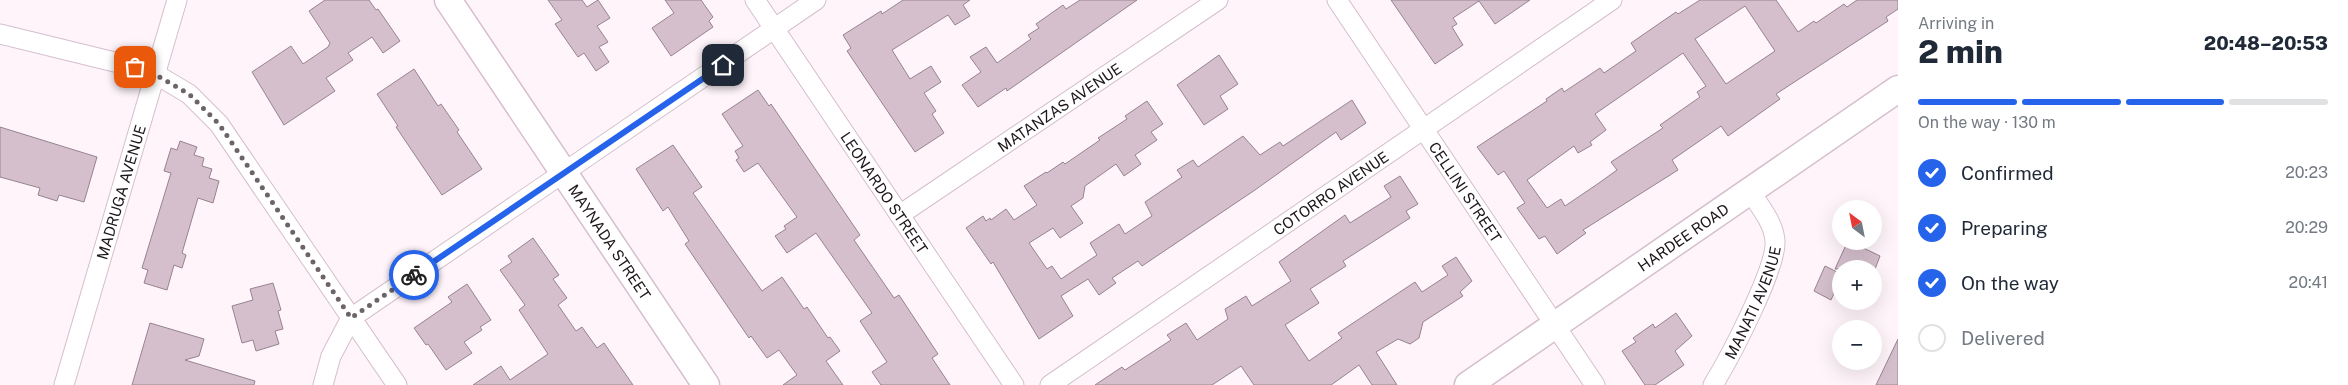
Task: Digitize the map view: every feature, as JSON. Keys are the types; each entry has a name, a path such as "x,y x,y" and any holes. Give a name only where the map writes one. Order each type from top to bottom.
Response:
{"street":[{"name":"MADRUGA AVENUE","path":"64,385 177,0"},
{"name":"MAYNADA STREET","path":"448,0 706,385"},
{"name":"LEONARDO STREET","path":"755,0 1014,385"},
{"path":"323,385 332,356 351,318 816,0"},
{"name":"MATANZAS AVENUE","path":"900,214 1218,0"},
{"name":"CELLINI STREET","path":"1337,0 1595,385"},
{"name":"COTORRO AVENUE","path":"1050,385 1612,0"},
{"path":"0,34 135,67 156,75 189,94 225,131 397,385"},
{"name":"HARDEE ROAD","path":"1468,385 1898,89"},
{"name":"MANATI AVENUE","path":"1713,385 1760,292 1775,250 1771,227 1749,190"}],"building":[{"path":"325,0 369,0 376,10 378,9 400,41 383,53 372,37 348,53 353,60 326,78 335,91 284,125 252,72 291,46 303,64 328,47 330,43 309,11"},
{"path":"548,0 582,0 587,7 598,0 610,18 597,26 608,42 599,47 609,62 596,71 584,53 578,57 555,24 562,20"},
{"path":"665,0 701,0 713,17 709,21 713,27 671,56 652,28 674,13"},
{"path":"903,0 970,0 963,5 970,16 955,25 948,15 892,50 910,79 931,66 941,82 924,93 936,111 932,114 944,133 915,152 847,51 851,48 843,35 881,11 882,14"},
{"path":"1080,0 1137,0 1007,91 1006,88 978,107 962,85 981,72 970,57 986,47 997,63 1031,39 1028,35 1039,28 1036,24 1063,5 1066,9"},
{"path":"1391,0 1530,0 1495,24 1479,1 1453,18 1457,24 1452,27 1463,45 1435,64"},
{"path":"1700,0 1776,0 1798,32 1814,21 1816,23 1844,4 1847,7 1857,0 1898,0 1898,9 1886,17 1888,21 1776,94 1780,99 1728,136 1721,126 1672,160 1678,170 1583,230 1586,233 1557,254 1545,236 1539,239 1517,208 1525,203 1504,171 1498,175 1477,147 1547,101 1546,99 1562,88 1564,92 1600,68 1604,73 1636,51 1631,43 1676,12 1678,14","holes":["1745,6 1775,51 1726,84 1695,39","1683,53 1706,86 1697,92 1700,97 1660,125 1663,128 1611,162 1617,170 1565,206 1561,199 1547,208 1527,180 1574,146 1578,153 1592,145 1590,142 1606,130 1595,114"]},
{"path":"1219,55 1238,84 1220,96 1228,109 1204,125 1177,85"},
{"path":"414,69 438,106 441,104 459,130 457,132 482,169 442,195 396,127 398,126 377,94"},
{"path":"758,90 769,106 771,104 860,235 854,240 894,298 899,295 938,354 932,358 950,385 881,385 872,372 887,362 860,321 872,313 816,233 787,253 775,236 786,229 784,226 797,217 758,163 744,172 736,160 739,158 735,151 743,146 722,114"},
{"path":"1352,100 1366,123 1341,140 1336,132 1255,190 1142,266 1138,261 1112,278 1116,283 1099,295 1088,279 1061,296 1073,316 1039,339 993,262 991,264 966,228 983,216 986,221 990,218 991,220 1006,209 1014,220 1037,205 1024,186 1063,162 1065,164 1100,140 1098,138 1127,119 1125,116 1147,101 1163,124 1151,132 1157,140 1135,155 1141,164 1124,176 1116,164 1085,186 1083,198 1071,206 1083,223 1060,238 1053,228 1029,243 1047,269 1052,266 1061,279 1097,255 1090,243 1119,224 1125,234 1152,216 1145,202 1182,177 1177,170 1193,160 1198,167 1243,136 1260,155 1280,142 1283,146"},
{"path":"0,127 97,157 84,202 59,195 57,201 38,195 40,188 0,177"},
{"path":"180,141 197,147 194,155 204,158 202,166 212,169 209,178 219,181 213,203 198,198 182,253 186,255 182,268 174,265 167,290 144,283 148,270 142,268 171,173 164,171 171,148 177,150"},
{"path":"673,145 702,187 693,193 762,291 782,277 804,309 807,307 828,338 830,337 840,351 826,361 843,385 783,385 797,375 779,350 767,358 751,336 749,338 685,244 689,241 668,207 663,211 636,169"},
{"path":"1400,176 1418,204 1406,211 1410,218 1343,261 1346,266 1310,289 1319,303 1285,325 1309,361 1342,338 1338,333 1415,282 1422,292 1448,275 1442,266 1456,257 1472,281 1460,292 1463,296 1423,322 1419,338 1410,344 1398,339 1376,352 1397,385 1372,385 1359,365 1331,385 1254,385 1241,366 1212,385 1095,385 1122,367 1125,370 1171,340 1167,335 1186,323 1197,340 1228,319 1225,309 1246,296 1252,306 1291,281 1279,262 1345,215 1350,223 1391,197 1384,186"},
{"path":"533,238 559,275 553,279 567,298 558,305 576,331 582,327 597,348 604,343 633,385 473,385 501,366 510,380 548,354 519,310 525,305 500,270 512,262 508,256"},
{"path":"1844,250 1868,250 1880,256 1878,260 1839,260"},
{"path":"1825,266 1832,270 1831,300 1814,291"},
{"path":"273,283 281,310 278,311 283,329 275,331 279,344 256,351 253,340 242,343 232,306 253,300 250,289"},
{"path":"467,284 491,320 480,327 482,330 464,342 472,353 446,370 414,328 452,302 448,297"},
{"path":"1676,313 1692,336 1675,351 1684,365 1655,385 1645,385 1622,351 1636,342 1633,338 1653,324 1655,328"},
{"path":"150,323 204,339 199,356 185,360 255,381 254,385 132,385"},
{"path":"1898,339 1898,385 1876,385"}],"way so far":[{"path":"135,67 156,75 189,94 219,124 351,318 414,275"}],"route":[{"path":"414,275 723,65"}]}
